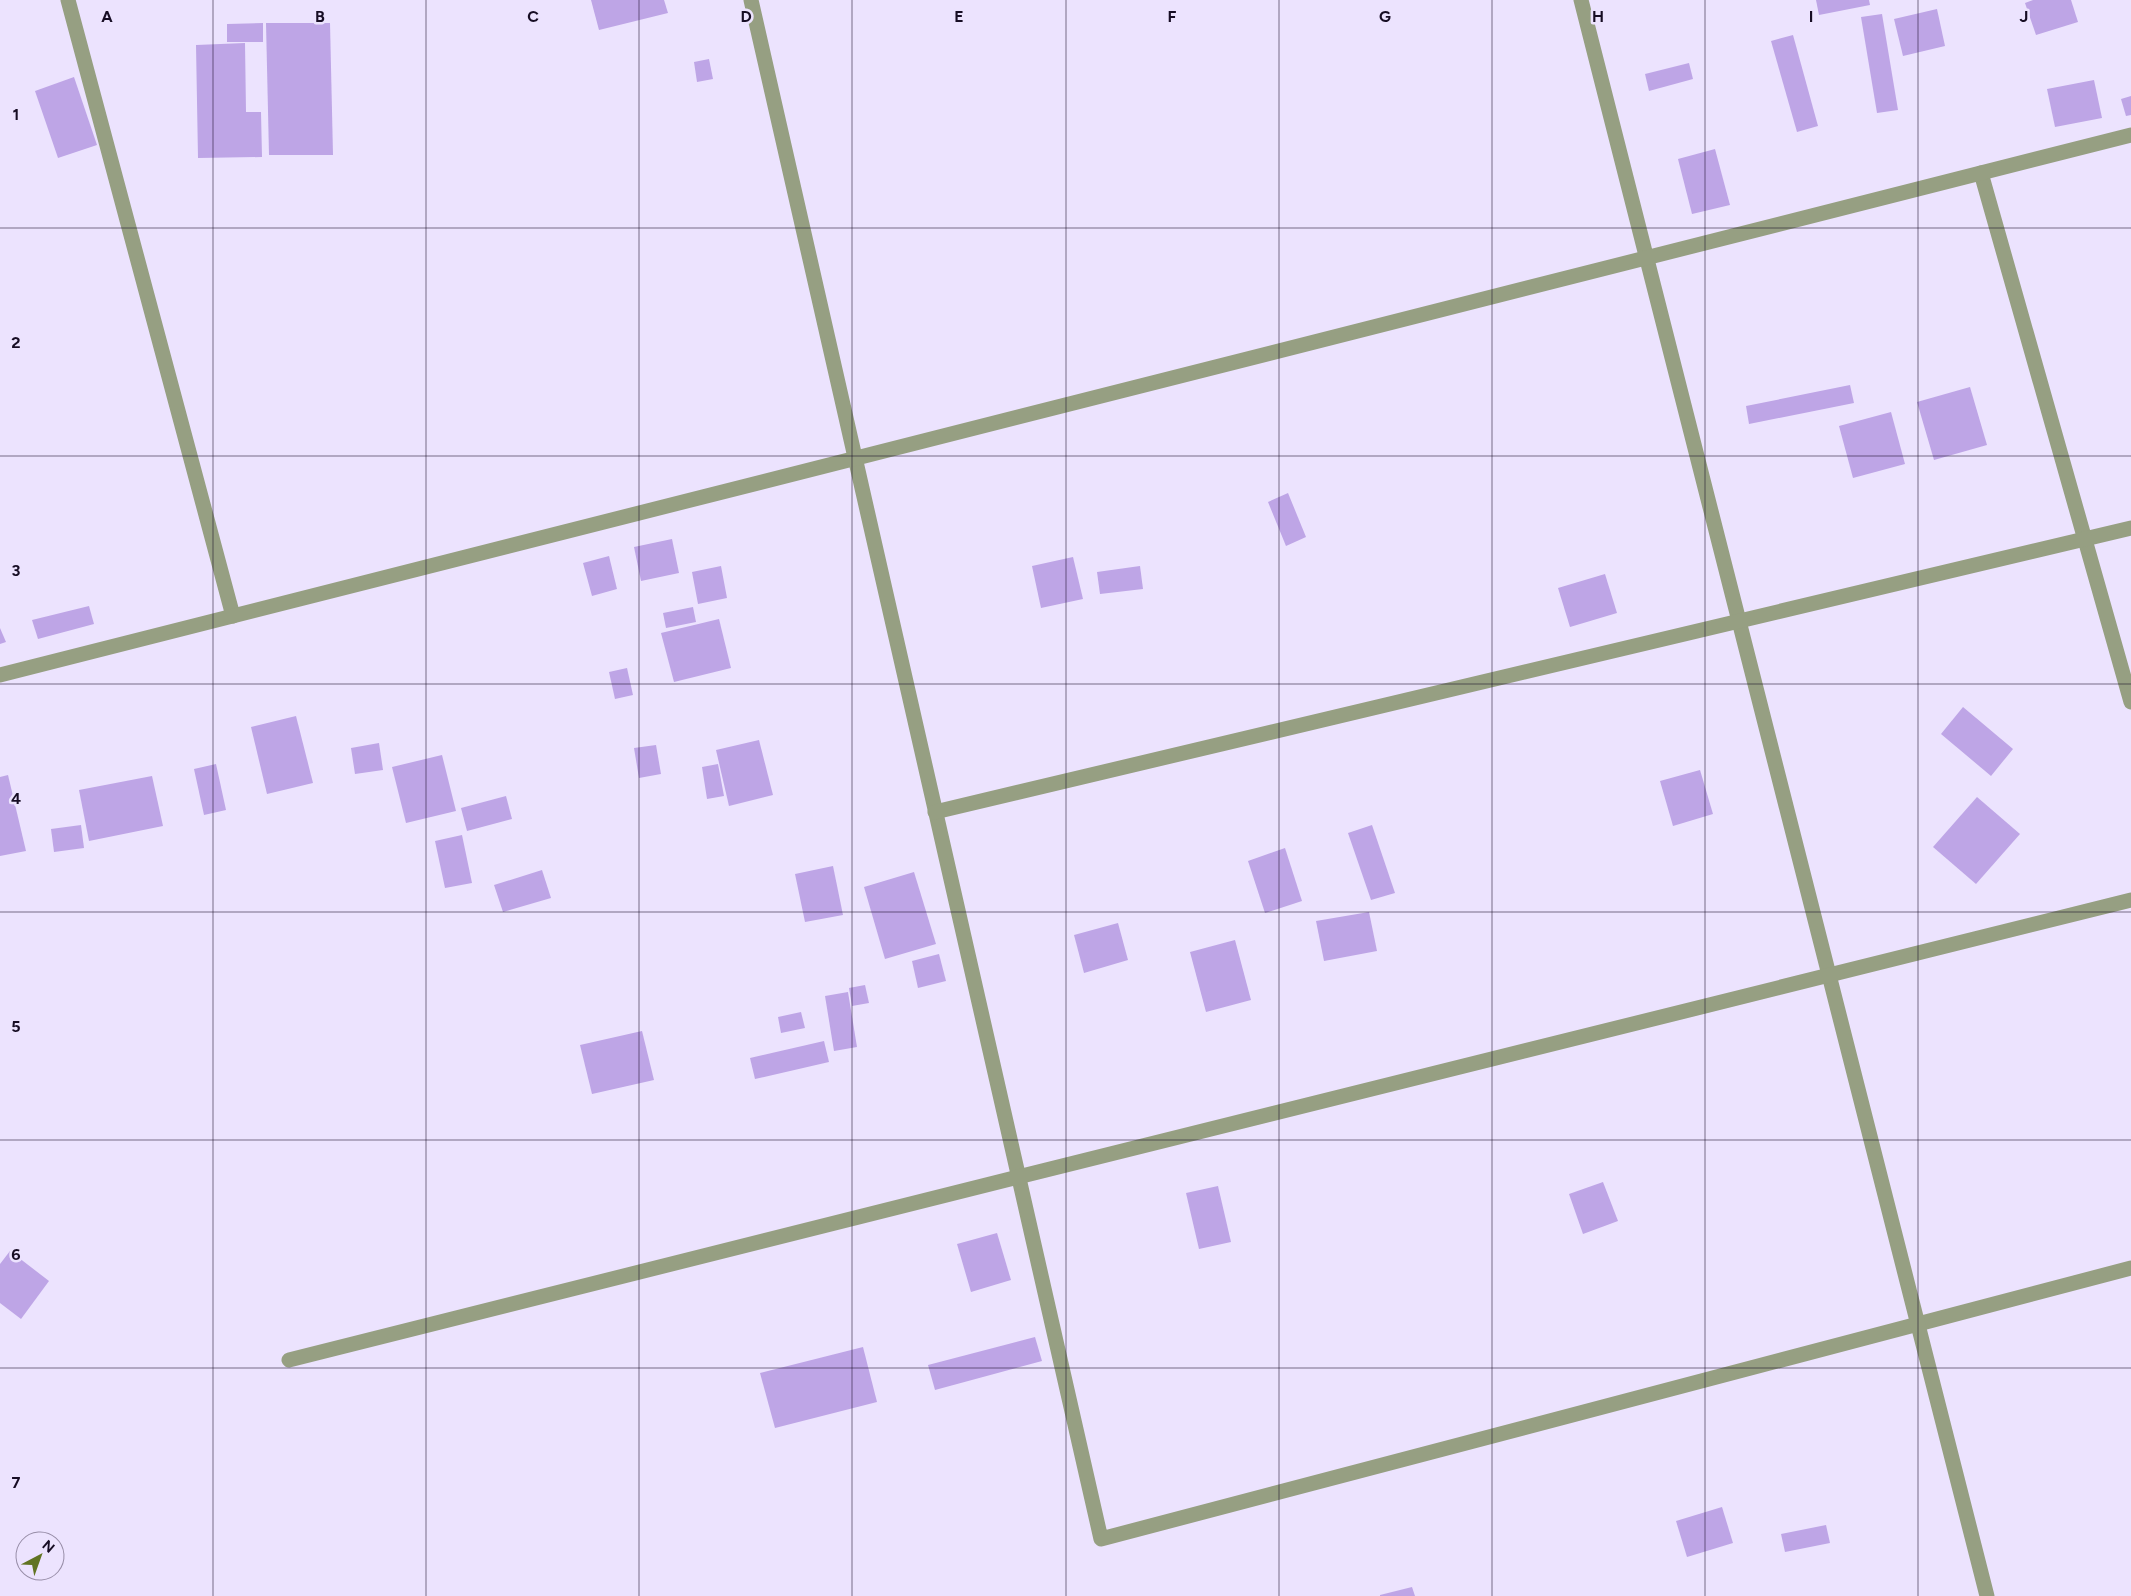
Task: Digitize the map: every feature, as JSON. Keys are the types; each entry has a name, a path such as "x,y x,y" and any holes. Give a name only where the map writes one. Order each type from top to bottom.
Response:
{"street":[{"path":"68,0 233,616"},
{"path":"751,0 1101,1539 2131,1268"},
{"path":"1581,0 1987,1596"},
{"path":"0,675 2131,135"},
{"path":"1981,173 2131,702"},
{"path":"935,812 2131,528"},
{"path":"289,1360 1018,1176 2131,900"}],"building":[{"path":"591,0 664,0 668,13 599,30"},
{"path":"1816,0 1869,0 1870,5 1819,15"},
{"path":"2033,0 2071,0 2078,22 2036,35 2025,3"},
{"path":"1937,9 1945,46 1903,56 1894,19"},
{"path":"1882,14 1898,110 1877,113 1861,17"},
{"path":"263,23 263,42 227,42 227,24"},
{"path":"266,23 330,23 333,155 269,155"},
{"path":"1793,35 1818,126 1797,132 1771,41"},
{"path":"245,43 246,112 261,112 262,157 198,158 196,45"},
{"path":"709,59 713,79 697,82 694,62"},
{"path":"1689,63 1693,79 1649,91 1645,74"},
{"path":"74,77 97,145 58,158 35,91"},
{"path":"2094,80 2102,118 2055,127 2047,89"},
{"path":"2131,96 2131,115 2126,116 2121,99"},
{"path":"1715,149 1730,205 1692,214 1678,159"},
{"path":"1850,385 1854,403 1749,424 1746,406"},
{"path":"1970,387 1987,445 1934,460 1917,402"},
{"path":"1891,412 1905,464 1853,478 1839,426"},
{"path":"1288,493 1306,537 1286,546 1268,502"},
{"path":"672,539 679,573 641,581 634,547"},
{"path":"609,556 617,589 592,596 583,563"},
{"path":"1073,557 1083,599 1041,608 1032,566"},
{"path":"721,566 727,598 698,604 692,572"},
{"path":"1140,566 1143,589 1100,594 1097,572"},
{"path":"1605,574 1617,613 1570,627 1558,588"},
{"path":"89,606 94,624 38,639 32,620"},
{"path":"693,607 696,622 666,628 663,613"},
{"path":"719,619 731,668 674,682 661,633"},
{"path":"0,628 6,642 0,644"},
{"path":"627,668 633,695 615,699 609,672"},
{"path":"1963,707 2013,749 1991,776 1941,734"},
{"path":"296,716 313,783 267,794 251,727"},
{"path":"759,740 773,795 729,806 716,750"},
{"path":"379,743 383,770 355,774 351,748"},
{"path":"656,745 661,774 639,778 634,748"},
{"path":"442,755 456,811 406,823 392,767"},
{"path":"216,764 226,810 204,815 194,769"},
{"path":"718,764 724,796 707,799 702,767"},
{"path":"1700,770 1713,814 1673,826 1660,781"},
{"path":"8,775 26,851 0,856 0,777"},
{"path":"152,776 163,826 89,841 79,790"},
{"path":"506,796 512,819 467,831 461,808"},
{"path":"1977,797 2020,834 1976,884 1933,847"},
{"path":"81,825 84,848 54,852 51,829"},
{"path":"1372,825 1395,893 1371,900 1348,833"},
{"path":"462,835 472,883 445,888 435,841"},
{"path":"1285,848 1302,901 1265,913 1248,861"},
{"path":"833,866 843,915 805,922 795,874"},
{"path":"542,870 551,898 503,912 494,885"},
{"path":"914,872 936,944 885,959 864,887"},
{"path":"1369,912 1377,951 1324,961 1316,921"},
{"path":"1118,923 1128,960 1084,973 1074,935"},
{"path":"1235,940 1251,1000 1206,1012 1190,952"},
{"path":"939,954 946,981 918,988 912,961"},
{"path":"865,985 869,1003 852,1006 849,988"},
{"path":"848,992 857,1047 834,1051 825,996"},
{"path":"801,1012 805,1028 781,1033 778,1017"},
{"path":"642,1031 654,1080 592,1094 580,1045"},
{"path":"824,1041 829,1062 755,1079 750,1058"},
{"path":"1603,1182 1618,1221 1583,1234 1569,1194"},
{"path":"1218,1186 1231,1242 1199,1249 1186,1193"},
{"path":"997,1233 1011,1280 971,1292 957,1244"},
{"path":"10,1251 49,1281 21,1319 0,1303 0,1264"},
{"path":"1035,1337 1042,1361 935,1390 928,1365"},
{"path":"863,1347 877,1402 775,1428 760,1373"},
{"path":"1722,1507 1733,1543 1687,1557 1676,1521"},
{"path":"1826,1525 1830,1543 1785,1552 1781,1534"},
{"path":"1412,1587 1415,1596 1380,1596 1380,1595"}]}
